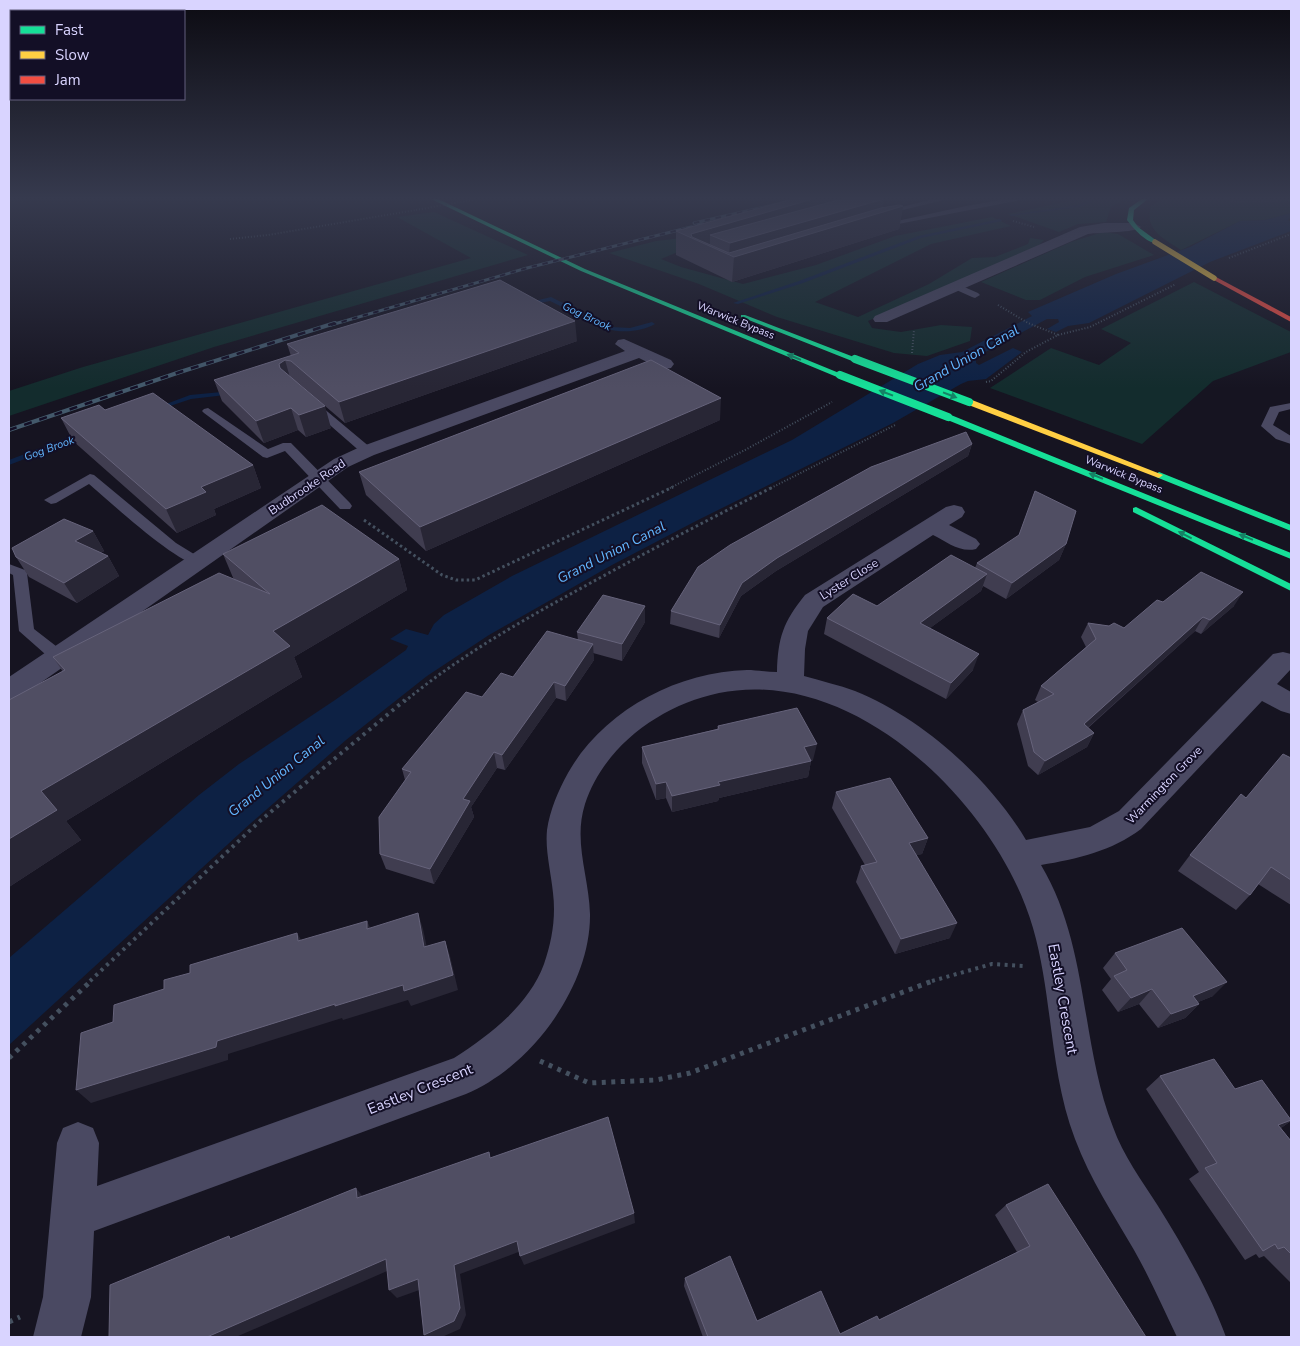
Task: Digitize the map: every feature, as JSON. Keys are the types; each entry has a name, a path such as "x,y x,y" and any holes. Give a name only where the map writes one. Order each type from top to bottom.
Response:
{"main road":[{"name":"Warwick Bypass","path":"566,262 649,299 968,425 1291,556"},
{"path":"1187,262 1291,320"},
{"name":"Warwick Bypass","path":"732,312 1004,415 1291,528"},
{"path":"1004,415 1226,489"},
{"path":"968,425 1099,491"},
{"path":"1125,504 1291,588"}],"street":[{"path":"881,319 1011,262"},
{"name":"Budbrooke Road","path":"9,691 341,463 630,347 665,364"},
{"name":"Lyster Close","path":"790,683 790,654 794,630 798,620 814,601 954,512"},
{"path":"933,526 968,544"},
{"name":"Warmington Grove","path":"1020,855 1076,844 1119,830 1283,661"},
{"name":"Eastley Crescent","path":"74,1217 466,1074 490,1058 511,1040 542,1006 555,984 564,961 573,912 563,841 566,813 574,791 588,765 622,727 680,693 706,685 761,679 790,683 820,691 859,706 889,722 924,747 963,780 994,816 1020,855 1043,907 1061,971 1069,1013 1073,1056 1084,1103 1096,1138 1158,1250 1202,1337"},
{"path":"1259,687 1291,704"},
{"path":"57,1337 67,1296 78,1142"}],"lane":[{"path":"955,286 975,295"},
{"path":"300,393 367,451"},
{"path":"1291,406 1274,409 1267,426 1280,436 1291,440"},
{"path":"208,411 267,454 287,446 345,506"},
{"path":"51,500 90,478 171,546 197,562"},
{"path":"9,568 20,573 27,631 59,657"}],"path":[{"path":"981,382 991,381 1026,352 1058,335 1090,327 1180,282"},
{"path":"906,358 912,353 915,304"},
{"path":"998,305 1028,323 1058,335"},
{"path":"345,506 442,575 456,580 475,580 738,455 839,398"},
{"path":"9,1058 261,820 430,680 511,627 664,542 899,423"},
{"path":"511,1040 535,1059 558,1071 589,1083 656,1080 690,1072 940,978 970,969 992,964 1061,971"}],"green space":[{"path":"457,262 505,262 214,347 9,416 9,391 83,367"},
{"path":"635,262 668,262 743,284 825,262 895,262 815,302 858,317 929,284 966,262 1005,262 868,321 872,328 901,332 941,325 972,327 970,341 927,356 894,353 777,317 699,284"},
{"path":"1026,262 1133,262 1085,277 1040,300 1026,300 981,282"},
{"path":"1194,282 1291,332 1291,352 1213,381 1142,444 990,388 1051,348 1099,365 1131,343 1101,329"}],"water":[{"name":"Grand Union Canal","path":"1149,262 1210,262 1089,323 1068,326 1056,332 1047,329 1059,322 1058,319 1047,319 976,357 976,363 979,365 1013,348 1022,352 986,379 968,381 961,384 893,423 612,565 489,635 427,676 346,740 251,823 9,1045 9,958 199,795 239,764 406,650 408,646 390,639 406,629 428,635 434,624 444,615 512,576 792,440 918,364 940,355 962,352 1032,316 1028,312"}],"building":[{"path":"500,280 575,321 339,402 291,361 285,360 279,364 280,368 325,406 299,415 291,408 256,421 214,380 299,353 287,344"},
{"path":"651,360 721,398 420,527 359,472"},
{"path":"153,393 253,465 201,487 206,492 166,509 61,418 99,405 105,410"},
{"path":"966,432 972,444 777,558 742,583 720,625 671,611 698,567 730,545 871,467"},
{"path":"1035,491 1076,511 1066,544 1012,583 977,563 1019,535"},
{"path":"322,505 399,559 273,631 290,646 41,791 57,810 9,839 9,700 65,670 53,657 219,573 270,594 223,554"},
{"path":"64,519 93,531 75,541 108,556 64,583 16,557 12,548"},
{"path":"951,555 987,574 920,623 979,654 951,683 827,618 853,594 877,606"},
{"path":"1201,572 1243,592 1210,620 1203,617 1084,724 1094,733 1045,761 1034,752 1023,710 1054,694 1041,686 1096,639 1088,623 1109,626 1114,623 1124,628 1157,600 1163,602"},
{"path":"603,595 645,606 622,644 577,632"},
{"path":"547,631 593,644 565,686 554,682 502,755 494,752 463,799 470,801 430,869 380,854 379,817 411,772 402,769 466,692 482,697 501,673 513,677"},
{"path":"797,708 817,744 804,747 811,761 718,782 720,785 672,796 666,782 656,784 642,747 719,729 718,726"},
{"path":"1283,754 1291,758 1291,880 1271,867 1250,895 1190,855 1241,794 1246,798"},
{"path":"890,778 928,838 909,843 957,923 901,939 861,866 877,862 836,792"},
{"path":"418,913 424,947 445,941 453,975 404,991 403,985 335,1006 335,1004 217,1041 216,1047 76,1090 81,1033 113,1022 114,1005 164,989 164,980 190,973 190,965 297,933 298,941 367,921 367,929"},
{"path":"1182,928 1227,982 1193,996 1199,1004 1171,1014 1152,989 1131,998 1114,976 1127,970 1115,953"},
{"path":"1214,1059 1235,1089 1262,1080 1291,1120 1278,1125 1291,1141 1291,1254 1284,1247 1278,1249 1275,1244 1263,1251 1205,1168 1217,1163 1160,1076"},
{"path":"608,1117 634,1213 520,1256 517,1241 454,1265 460,1308 454,1321 424,1335 418,1279 389,1290 386,1259 207,1337 109,1337 110,1285 229,1236 230,1239 356,1188 357,1198 489,1152 490,1158"},
{"path":"1048,1184 1146,1337 708,1337 685,1278 730,1256 757,1321 821,1291 840,1334 877,1316 879,1320 1030,1246 1006,1205"}],"waterway":[{"name":"Gog Brook","path":"736,303 801,282 854,262"},
{"name":"Gog Brook","path":"525,304 551,299 609,328 620,330 652,324"},
{"name":"Gog Brook","path":"156,409 190,397 232,393"},
{"name":"Gog Brook","path":"9,463 83,435"}],"railway":[{"path":"331,325 552,262"},
{"path":"9,430 180,372 335,323"}],"traffic: fast":[{"path":"566,262 840,375"},
{"path":"743,316 855,359"},
{"path":"855,359 969,402"},
{"path":"840,375 948,417"},
{"path":"948,417 1291,556"},
{"path":"1159,475 1291,528"},
{"path":"1136,510 1291,588"}],"traffic: slow":[{"path":"1187,262 1214,278"},
{"path":"969,402 1159,475"}],"traffic: jam":[{"path":"1214,278 1291,320"}]}
